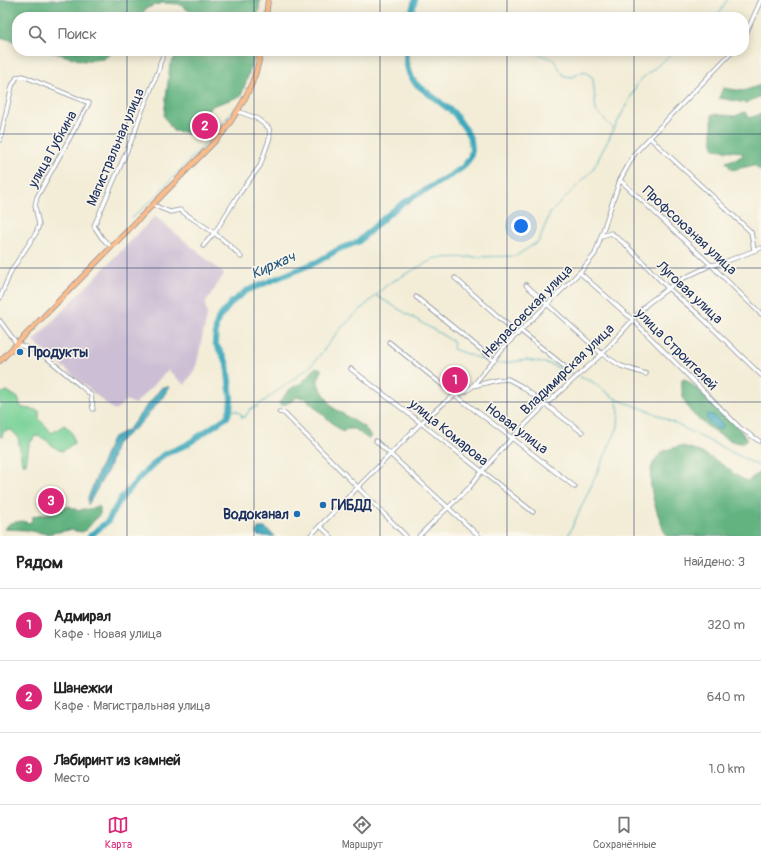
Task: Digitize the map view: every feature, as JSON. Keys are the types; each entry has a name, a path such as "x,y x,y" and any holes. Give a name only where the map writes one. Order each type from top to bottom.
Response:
{"main road":[{"path":"267,12 268,0"},
{"path":"0,361 222,134 251,88 260,56"}],"street":[{"path":"749,27 761,0"},
{"name":"Магистральная улица","path":"111,247 102,238 94,226 135,132 163,56"},
{"name":"Некрасовская улица","path":"310,536 422,423 455,395 465,392 472,387 503,348 580,273 595,254 620,180 635,153 727,56"},
{"name":"улица Губкина","path":"0,140 12,86 17,77 23,76 89,103 37,197 35,206 39,225 36,233 11,272 0,298"},
{"path":"203,246 215,232 239,194 260,166 270,137 269,128 256,118 238,110"},
{"path":"650,138 751,232 754,250"},
{"name":"Профсоюзная улица","path":"620,180 761,314"},
{"path":"153,205 170,212 180,210 208,230 215,232 234,248 241,257"},
{"name":"Луговая улица","path":"602,236 612,232 668,288 698,314 761,375"},
{"name":"Владимирская улица","path":"419,536 469,488 481,472 512,438 545,405 602,354 647,304 668,288 711,265 722,263 761,248"},
{"name":"улица Строителей","path":"580,273 632,320 740,428 759,441"},
{"path":"455,278 564,366"},
{"path":"526,285 602,354 620,366 646,374"},
{"path":"416,297 494,360"},
{"path":"0,321 17,344 41,352 91,395 93,408"},
{"name":"Новая улица","path":"389,342 455,395 575,487"},
{"name":"улица Комарова","path":"351,369 422,423 481,472 533,512"},
{"path":"472,387 497,380 508,379 521,386 582,432"},
{"path":"278,412 284,413 406,536"},
{"path":"376,441 392,454 479,536"},
{"path":"320,526 331,536"}],"shaded area":[{"path":"155,216 224,274 205,304 207,315 196,367 185,385 168,370 135,404 126,400 115,411 33,341"}],"green space":[{"path":"0,0 260,0 259,12 191,12 179,4 162,3 147,8 143,12 12,12 12,41 0,37"},
{"path":"66,56 107,56 103,59 83,61"},
{"path":"176,56 254,56 253,62 241,96 212,106 190,133 173,131 164,116 170,64"},
{"path":"761,85 761,96 746,103 719,98 723,88 743,91"},
{"path":"745,112 749,118 761,114 761,171 754,165 732,170 726,162 743,156 741,152 714,149 712,137 712,114 735,116"},
{"path":"315,368 322,370 318,384 332,407 364,427 371,437 368,439 355,429 347,429 342,432 305,398 297,397 281,406 279,403 290,389 303,382"},
{"path":"685,379 712,401 722,413 737,425 747,440 742,443 727,439 709,428 695,416 688,408 683,396 682,380"},
{"path":"7,391 18,398 21,407 39,411 39,419 52,433 64,425 67,427 72,433 74,443 63,451 56,448 44,438 35,436 29,445 26,464 22,464 18,437 11,430 7,430 3,433 2,437 0,437 0,394"},
{"path":"680,446 691,448 709,456 744,480 748,481 761,471 761,536 666,536 652,494 651,471 654,462 662,452"},
{"path":"69,506 79,511 100,507 100,514 86,530 82,532 70,530 47,534 26,530 4,529 10,523 22,521 29,523 32,520 32,517 52,513"}],"water":[{"path":"162,387 169,387 163,397 139,425 116,444 109,468 88,505 88,498 112,438 129,429"},
{"path":"707,414 713,415 722,424 723,426 719,430 711,425 706,418"},
{"path":"258,528 265,528 275,536 258,536"}],"waterway":[{"name":"Киржач","path":"411,12 415,0"},
{"path":"720,12 727,0"},
{"name":"Киржач","path":"90,536 108,521 120,500 141,476 163,455 186,445 227,417 230,410 231,399 227,363 215,343 218,319 232,302 246,291 317,262 339,249 358,242 385,217 403,203 453,174 463,167 470,158 472,150 471,140 466,130 454,113 415,83 409,73 406,56"},
{"path":"544,56 553,59 564,76 573,77 584,71 593,78 596,111 614,129"},
{"path":"230,410 237,411 242,415 241,417 245,417 250,409 256,407 311,366 341,328 388,284 435,258 516,256 539,241 550,213 592,171 639,81 669,56"},
{"path":"213,135 235,108"},
{"path":"159,192 211,138"},
{"path":"132,218 157,195"},
{"path":"377,296 454,342 453,349 489,362"},
{"path":"496,364 527,360 550,364 577,376"},
{"path":"580,377 591,381 616,399 652,412 761,467"},
{"path":"568,536 618,427 619,411 616,399"}],"place":[{"name":"Шанежки","path":"205,126"},
{"name":"Продукты","path":"20,352"},
{"name":"Адмирал","path":"455,380"},
{"name":"Лабиринт из камней","path":"51,501"},
{"name":"ГИБДД","path":"323,505"},
{"name":"Водоканал","path":"297,514"}]}
